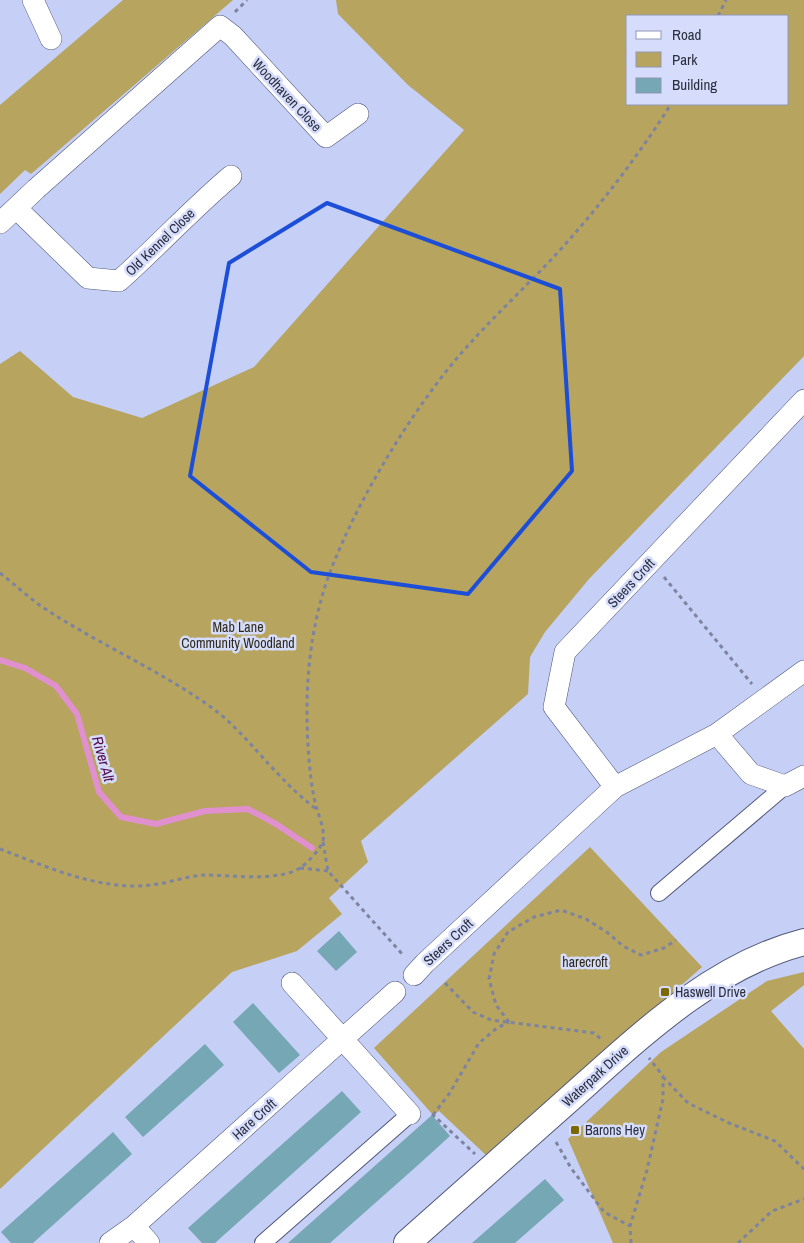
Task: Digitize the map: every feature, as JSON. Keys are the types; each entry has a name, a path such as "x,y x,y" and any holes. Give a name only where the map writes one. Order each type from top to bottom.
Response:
{"street":[{"path":"33,0 51,39"},
{"name":"Woodhaven Close","path":"16,208 220,26 233,36 326,137 358,114"},
{"name":"Old Kennel Close","path":"16,208 88,278 119,281 165,239 208,195 231,176"},
{"path":"0,223 16,208"},
{"name":"Steers Croft","path":"615,787 554,707 565,652 804,400"},
{"name":"Steers Croft","path":"416,973 615,787 717,734 804,671"},
{"path":"717,734 751,774 785,786"},
{"path":"659,894 785,786 804,776"},
{"name":"Waterpark Drive","path":"407,1243 636,1040 723,975 767,954 804,942"},
{"path":"263,1243 410,1114 292,983"},
{"name":"Hare Croft","path":"110,1243 134,1226 395,992"},
{"path":"134,1226 148,1243"}],"path":[{"path":"718,15 726,0"},
{"path":"416,973 328,871 323,830 310,773 306,712 311,645 326,582 349,529 398,441 432,389 472,342 563,247 596,208 639,152 670,105"},
{"path":"651,561 765,699"},
{"path":"0,572 40,605 80,630 185,689 210,706 233,725 284,781 317,810"},
{"path":"300,868 320,848 323,840"},
{"path":"0,849 82,878 132,885 150,885 201,875 262,877 277,875 300,868 328,871"},
{"path":"510,1022 496,1005 489,980 494,954 508,932 534,917 561,910 586,919 608,933 623,946 641,955 664,948 676,940"},
{"path":"445,983 473,1012 491,1020 594,1034 606,1042"},
{"path":"433,1115 449,1094 478,1043 497,1028 510,1022"},
{"path":"636,1040 663,1076 688,1103 729,1123 775,1141 804,1169"},
{"path":"631,1243 630,1226 647,1170 663,1099 663,1076"},
{"path":"410,1114 423,1103 433,1115 491,1168"},
{"path":"544,1122 571,1168 604,1212 630,1226"},
{"path":"738,1243 772,1211 804,1199"}],"highlighted area":[{"path":"327,203 560,289 572,471 468,594 311,572 190,476 229,263"}],"green space":[{"path":"123,0 233,0 31,174 25,170 0,194 0,105"},
{"name":"Mab Lane Community Woodland","path":"336,0 804,0 804,356 589,579 545,632 530,657 528,694 361,841 368,862 329,898 342,914 297,951 232,972 0,1189 0,364 20,351 73,397 142,418 254,367 464,130 408,85 338,14"},
{"name":"harecroft","path":"590,847 702,967 488,1157 439,1111 433,1115 374,1048"},
{"path":"804,972 804,985 771,1011 804,1049 804,1243 613,1243 568,1139 661,1052 767,981"}],"building":[{"path":"339,931 357,952 336,971 317,951"},
{"path":"253,1003 300,1055 279,1073 233,1022"},
{"path":"205,1044 224,1065 143,1137 125,1117"},
{"path":"342,1091 361,1112 215,1243 202,1243 188,1228"},
{"path":"432,1115 450,1136 417,1166 330,1243 288,1243"},
{"path":"113,1132 132,1154 33,1243 11,1243 1,1232"},
{"path":"545,1179 564,1200 515,1243 472,1243"}],"waterway":[{"name":"River Alt","path":"0,660 25,668 56,686 77,714 99,792 121,817 156,824 205,811 248,809 276,824 312,848"}],"place":[{"name":"Haswell Drive","path":"665,992"},
{"name":"Barons Hey","path":"575,1130"}]}
